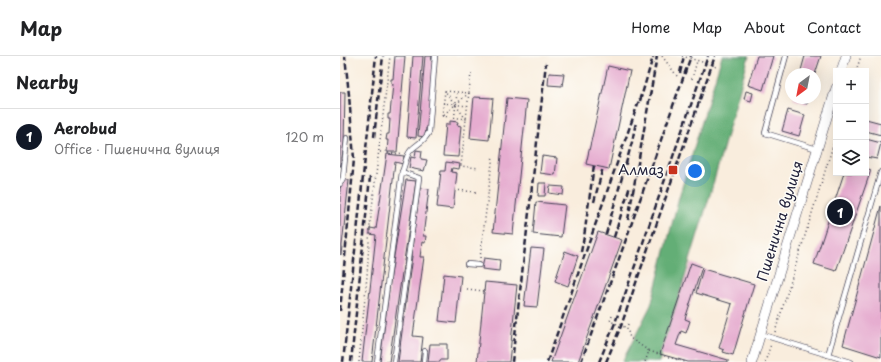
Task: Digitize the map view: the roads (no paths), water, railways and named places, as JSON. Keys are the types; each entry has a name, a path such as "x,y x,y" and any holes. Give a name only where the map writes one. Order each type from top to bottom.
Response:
{"street":[{"path":"842,68 846,56"},
{"name":"Пшенична вулиця","path":"752,362 833,98"}],"lane":[{"path":"377,362 402,172 409,151 423,140 429,132 435,56"},
{"path":"786,56 765,133 817,149"},
{"path":"340,184 343,178 347,138"},
{"path":"394,362 419,178 402,172"},
{"path":"828,355 881,172"},
{"path":"467,264 479,265"},
{"path":"760,334 851,362"},
{"path":"424,362 425,351"}],"railway":[{"path":"340,311 354,159 345,56"},
{"path":"343,362 376,56"},
{"path":"374,137 383,56"},
{"path":"628,220 657,56"},
{"path":"680,73 684,56"},
{"path":"581,362 691,56"},
{"path":"599,362 615,323 708,56"},
{"path":"606,362 621,326 715,56"},
{"path":"640,101 653,57"},
{"path":"512,362 546,63"},
{"path":"547,362 641,95"},
{"path":"606,234 632,142 636,122"},
{"path":"581,252 594,165"},
{"path":"594,202 603,167"},
{"path":"351,362 370,177"},
{"path":"614,237 630,186"}],"place":[{"name":"Алмаз","path":"673,170"},
{"name":"Aerobud","path":"840,212"}]}
